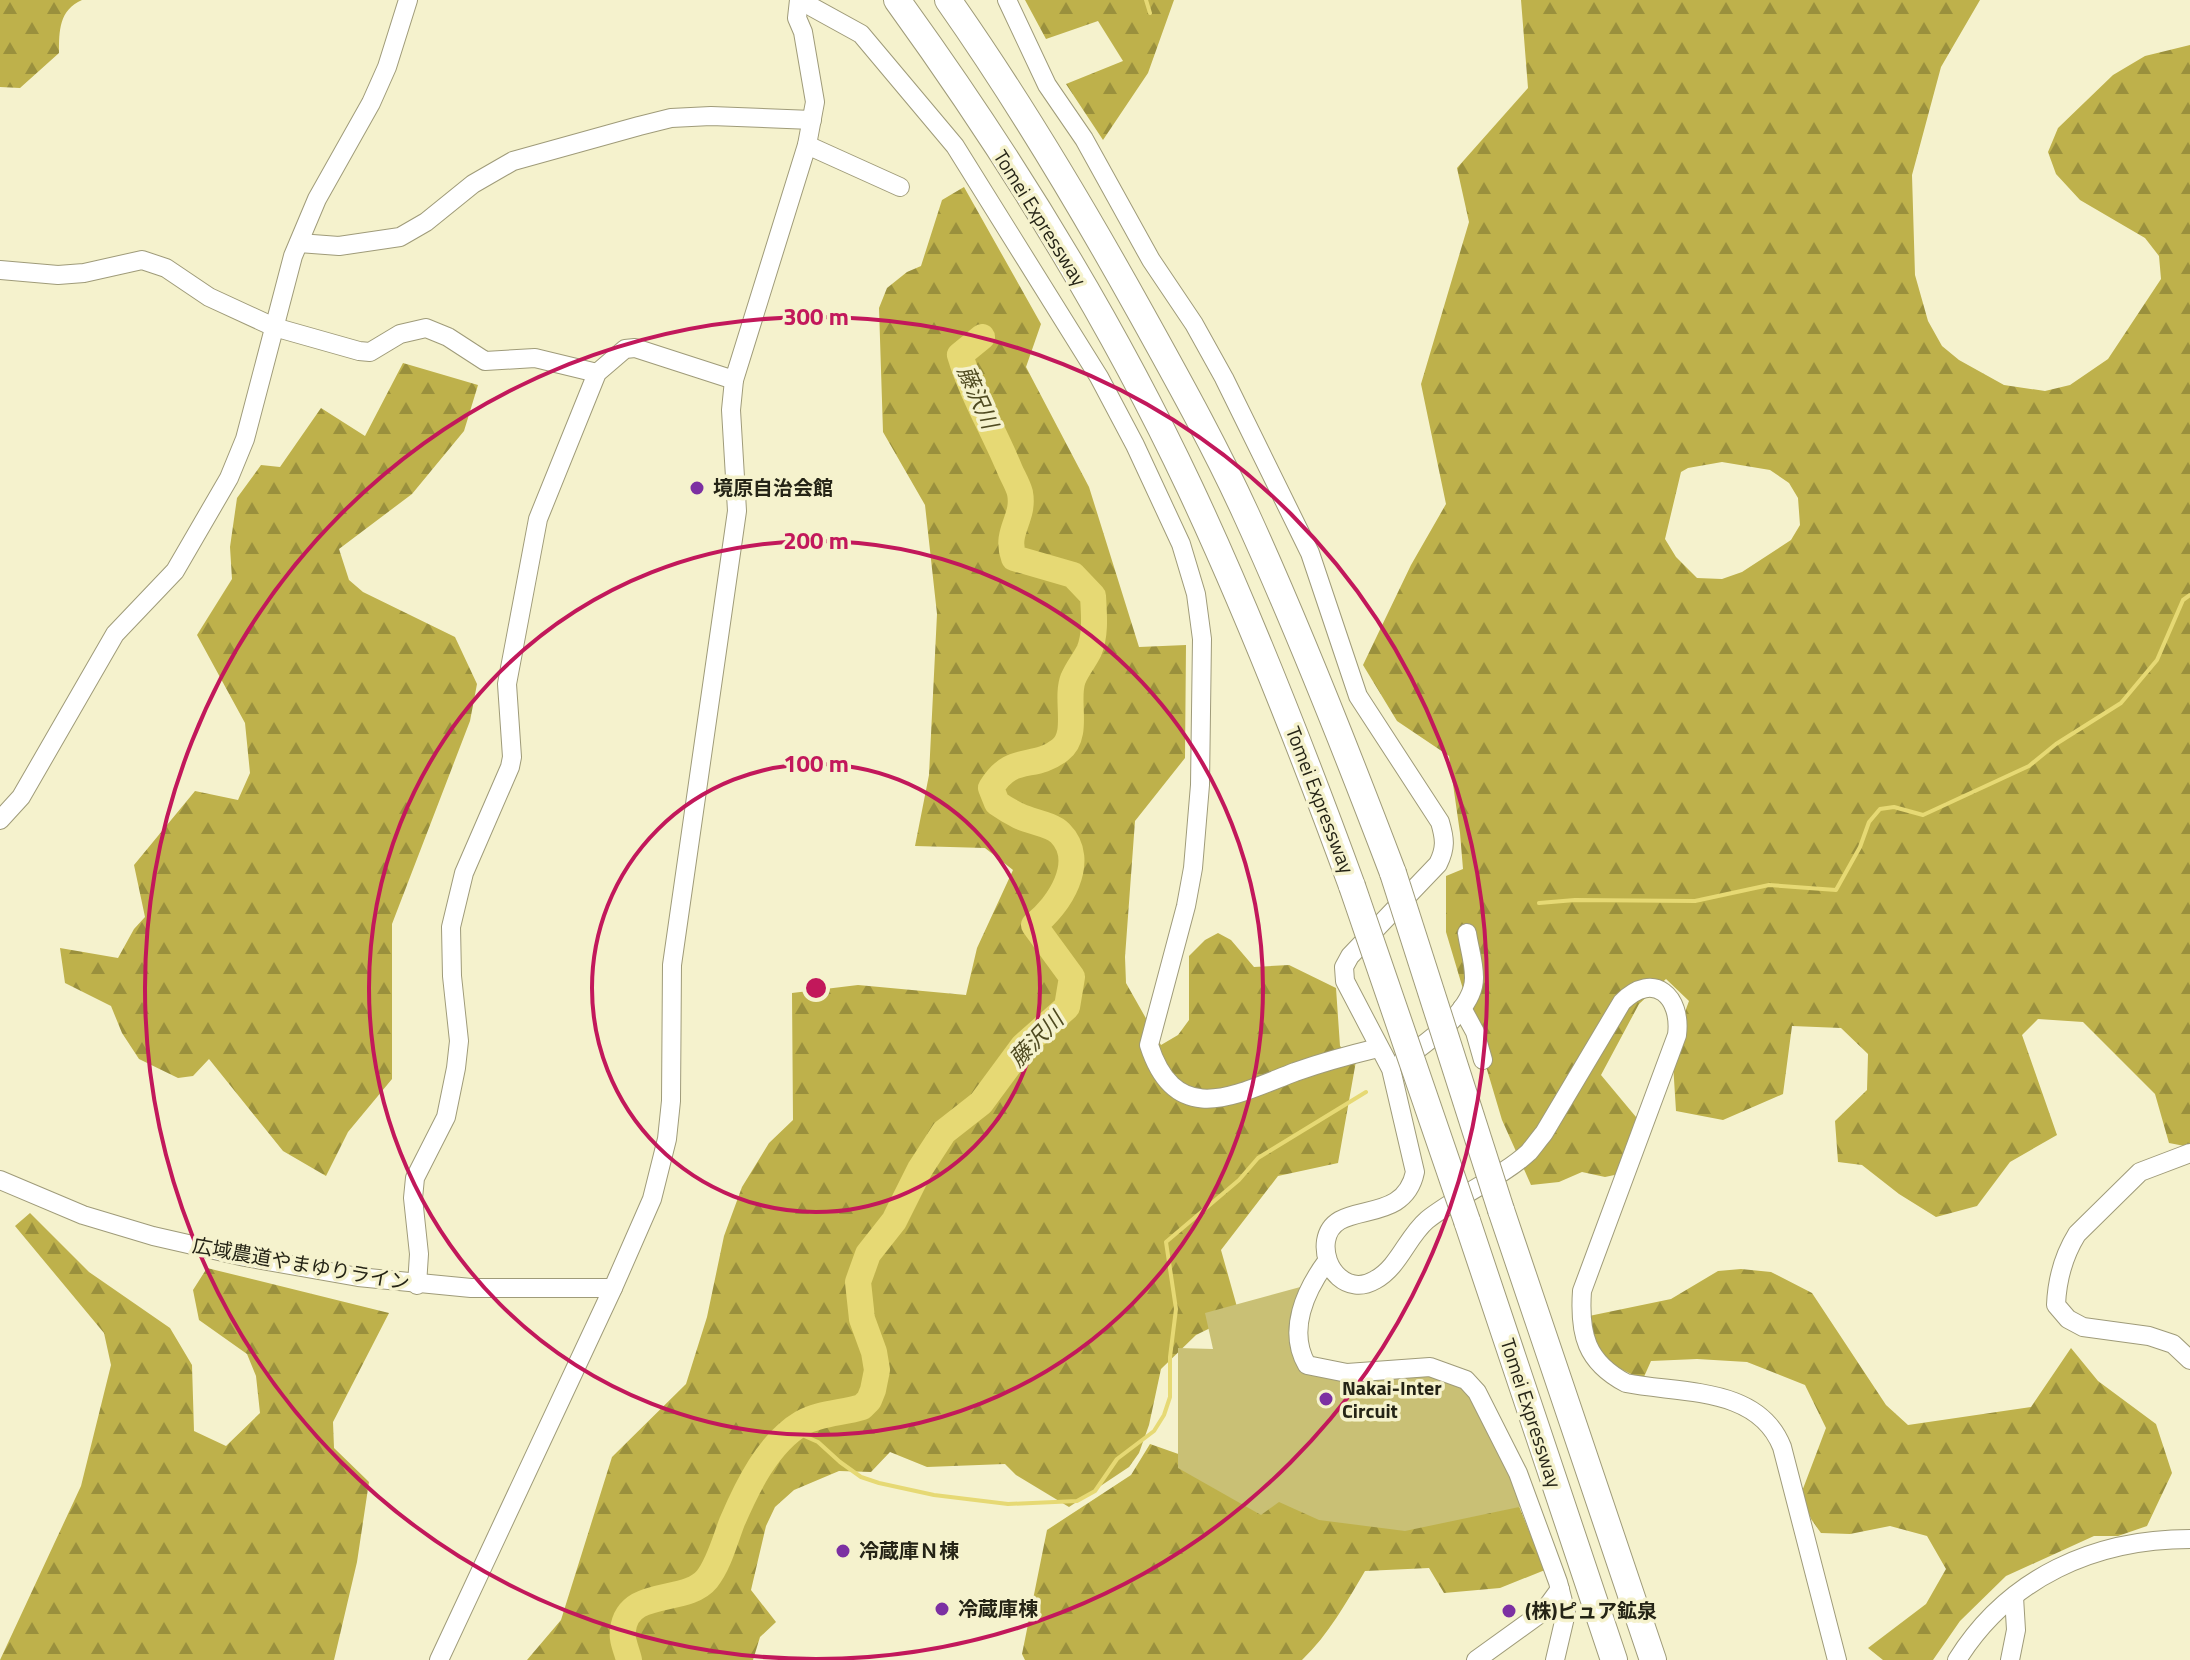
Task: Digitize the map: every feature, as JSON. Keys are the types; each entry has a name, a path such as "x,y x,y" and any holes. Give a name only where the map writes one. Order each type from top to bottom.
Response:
{"highway":[{"name":"Tomei Expressway","path":"897,0 1032,201 1102,320 1189,486 1263,654 1352,886 1614,1660"},
{"name":"Tomei Expressway","path":"948,0 1016,101 1100,238 1181,385 1245,511 1300,636 1393,873 1501,1210 1653,1660"}],"street":[{"path":"0,820 21,797 115,634 175,571 229,478 245,439 299,243 317,199 371,103 387,67 408,0"},
{"path":"1007,0 1047,85 1084,139 1151,260 1194,324 1224,378 1310,553 1358,696 1440,822 1445,836 1445,850 1438,864 1350,956 1344,967 1345,981 1391,1069 1415,1172 1412,1186 1397,1203 1342,1219 1334,1226 1326,1239 1327,1261 1335,1276 1362,1285 1389,1270 1425,1222 1529,1152 1544,1133 1622,1002 1631,993 1644,987 1657,988 1668,995 1676,1006 1679,1020 1677,1035 1582,1291 1584,1337 1598,1364 1626,1383 1724,1399 1742,1404 1767,1421 1782,1447 1837,1660"},
{"path":"439,1660 652,1199 667,1139 671,1101 672,965 737,511 731,410 734,380 812,120 815,102 803,32 797,18 809,2 861,34 955,146 1099,377 1181,544 1196,594 1202,639 1200,785 1193,868 1186,906 1149,1045 1156,1066 1165,1079 1180,1091 1195,1098 1216,1100 1335,1058 1378,1048"},
{"path":"299,243 339,246 400,237 426,222 473,184 513,161 671,118 711,116 812,120"},
{"path":"807,145 900,187"},
{"path":"0,270 58,275 84,273 142,260 166,268 209,297 274,327 370,352 400,334 426,328 448,337 485,361 535,358 597,373"},
{"path":"417,1285 419,1254 413,1198 415,1178 446,1117 457,1054 458,1011 451,956 451,927 464,873 510,767 507,684 538,519 597,373 625,349 635,348 734,380"},
{"path":"1391,1069 1437,1035 1462,1008 1475,980 1467,933"},
{"path":"1462,1008 1475,1032 1483,1060"},
{"path":"2190,1153 2140,1172 2077,1234 2069,1247 2056,1305 2068,1319 2083,1327 2149,1336 2173,1344 2190,1360"},
{"name":"広域農道やまゆりライン","path":"0,1180 83,1215 153,1236 245,1257 417,1285 613,1288"},
{"path":"1327,1261 1305,1296 1299,1326 1299,1350 1307,1365 1347,1373 1430,1367 1466,1380 1477,1392 1518,1473 1560,1589 1566,1613 1555,1660"},
{"path":"1957,1660 1986,1622 2028,1585 2065,1563 2118,1545 2154,1539 2190,1539"},
{"path":"1476,1660 1544,1611 1560,1589"},
{"path":"2010,1660 2016,1630 2014,1597"}],"green space":[{"path":"0,0 82,0 65,15 60,29 59,53 20,88 0,87"},
{"path":"1025,0 1174,0 1148,73 1103,140 1066,84 1123,61 1098,21 1046,39"},
{"path":"1521,0 1980,0 1941,67 1912,175 1915,275 1928,321 1942,346 1959,360 2004,385 2045,391 2070,385 2108,359 2161,279 2159,256 2145,238 2080,200 2056,174 2048,152 2058,128 2113,75 2145,56 2190,45 2190,1147 2169,1143 2155,1094 2083,1022 2038,1019 2022,1035 2057,1135 2010,1162 1977,1206 1936,1217 1899,1194 1862,1165 1838,1162 1835,1121 1867,1090 1868,1054 1841,1028 1792,1026 1783,1094 1723,1120 1676,1111 1672,1047 1689,1001 1666,979 1639,1004 1601,1075 1636,1117 1636,1144 1624,1173 1605,1177 1582,1172 1559,1182 1531,1185 1502,1120 1446,932 1446,876 1463,869 1449,756 1397,721 1363,665 1411,565 1446,504 1421,384 1469,222 1457,168 1528,88","holes":["1722,462 1770,470 1789,483 1798,498 1800,525 1791,540 1742,572 1722,579 1697,578 1676,557 1665,539 1681,472"]},
{"path":"964,187 1041,324 1026,367 1089,487 1139,647 1186,645 1185,758 1135,821 1125,957 1126,983 1161,1045 1178,1035 1189,1020 1189,956 1205,940 1218,933 1231,940 1254,967 1289,965 1336,988 1340,1046 1356,1061 1338,1163 1278,1176 1221,1250 1239,1314 1196,1335 1161,1369 1149,1425 1139,1453 1129,1467 1069,1507 1016,1475 1005,1464 927,1467 890,1452 871,1472 839,1471 794,1490 775,1507 766,1526 751,1590 776,1622 760,1637 753,1660 527,1660 561,1620 612,1457 686,1384 707,1317 724,1236 742,1187 769,1143 793,1120 792,993 858,985 966,995 977,948 1013,870 985,848 915,846 929,775 937,614 925,505 883,432 879,308 887,288 907,272 921,266 942,200"},
{"path":"403,363 478,385 464,431 412,494 339,549 349,580 363,592 455,637 477,684 470,721 392,924 392,1079 348,1132 326,1176 283,1151 209,1059 193,1076 178,1078 139,1059 122,1033 111,1006 65,983 60,948 118,958 134,929 145,917 134,865 195,791 238,800 250,773 245,723 197,635 232,579 230,547 237,498 261,465 280,467 321,408 365,436"},
{"path":"30,1213 89,1272 170,1328 192,1365 194,1431 226,1446 260,1413 256,1376 247,1354 199,1320 193,1290 207,1268 389,1313 333,1422 334,1448 369,1482 357,1562 334,1660 0,1660 81,1486 111,1365 104,1333 15,1226"},
{"path":"1741,1269 1771,1272 1812,1293 1886,1405 1908,1425 2031,1407 2071,1348 2098,1381 2156,1424 2172,1473 2147,1526 2118,1536 2094,1536 2006,1576 1960,1621 1933,1660 1883,1660 1868,1648 1926,1604 1946,1569 1927,1536 1890,1526 1850,1534 1821,1533 1811,1519 1801,1494 1826,1428 1805,1385 1747,1362 1697,1359 1651,1361 1643,1379 1611,1363 1595,1341 1589,1316 1671,1299 1718,1271"},
{"path":"1150,1444 1238,1475 1512,1489 1545,1570 1500,1588 1444,1593 1429,1568 1365,1571 1329,1629 1302,1660 1025,1660 1022,1654 1047,1530 1131,1475"}],"shaded area":[{"name":"Nakai-Inter Circuit","path":"1304,1286 1293,1343 1301,1373 1429,1374 1467,1389 1524,1506 1405,1531 1319,1520 1279,1502 1261,1515 1178,1468 1178,1348 1213,1349 1205,1313"}],"waterway":[{"name":"藤沢川","path":"1146,0 1150,13"},
{"name":"藤沢川","path":"629,1660 623,1641 627,1617 646,1602 686,1592 707,1579 752,1481 779,1442 802,1423 862,1407 869,1400 877,1370 862,1319 858,1282 868,1254 894,1221 920,1169 944,1132 981,1103 1023,1046 1067,1007 1072,977 1034,925 1053,907 1067,882 1071,869 1068,844 1056,830 1019,816 997,803 991,788 1007,770 1041,760 1066,744 1071,726 1073,679 1093,638 1093,596 1073,575 1014,558 1011,540 1020,510 1020,493 960,355 982,337"},
{"path":"1539,903 1575,900 1695,901 1769,885 1836,890 1860,847 1869,822 1880,809 1894,807 1923,815 2029,766 2056,744 2121,703 2157,660 2183,600 2190,595"},
{"path":"793,1431 818,1442 861,1477 934,1495 1008,1504 1077,1501 1095,1491 1117,1459 1154,1431 1170,1397 1170,1357 1176,1309 1166,1242 1239,1180 1258,1158 1366,1092"}],"place":[{"name":"境原自治会館","path":"697,488"},
{"name":"Nakai-Inter Circuit","path":"1326,1399"},
{"name":"冷蔵庫Ｎ棟","path":"843,1551"},
{"name":"冷蔵庫棟","path":"942,1609"},
{"name":"(株)ピュア鉱泉","path":"1509,1611"}]}
